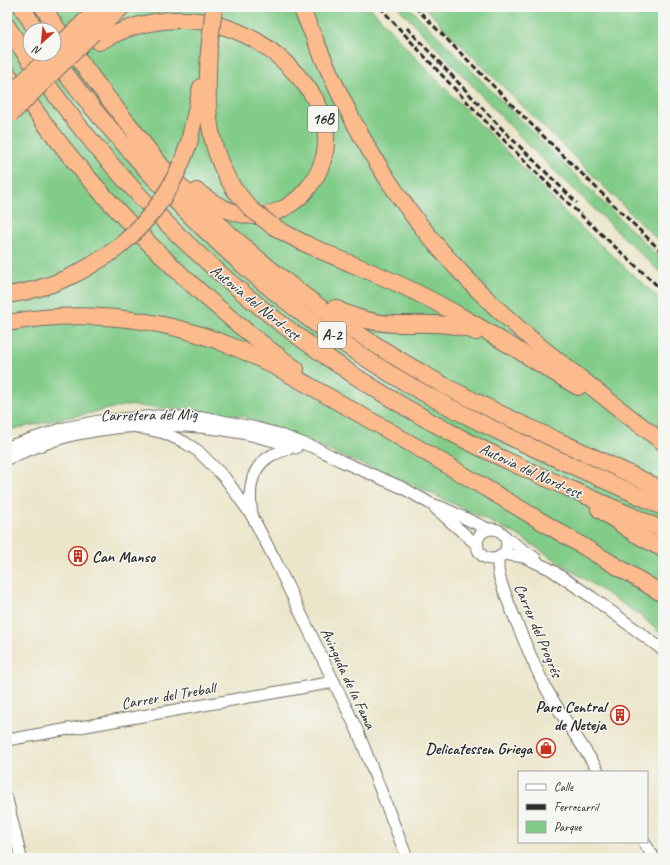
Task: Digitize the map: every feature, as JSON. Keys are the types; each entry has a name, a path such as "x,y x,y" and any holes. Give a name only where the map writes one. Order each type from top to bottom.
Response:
{"highway":[{"path":"22,7 31,22"},
{"path":"43,7 90,76 167,172 216,221 275,272 370,341 439,382 508,417 663,490"},
{"path":"62,37 122,7"},
{"path":"7,294 38,289 66,279 100,260 120,246 145,223 167,194 183,160 189,142 199,99 214,7"},
{"path":"301,7 336,87 368,148 388,180 435,243 474,286 524,333 626,415 663,442"},
{"name":"16B","path":"92,22 129,28 166,20 184,20 220,25 253,38 268,47 280,57 303,81 312,93 325,123 326,151 317,175 303,194 282,209 268,214 255,216 240,214 216,205 192,187 145,145"},
{"path":"62,45 92,22"},
{"path":"16,115 92,22"},
{"name":"Autovia del Nord-est","path":"7,26 52,91 89,139 120,175 192,250 264,311 335,363 431,422 513,464 663,530"},
{"path":"208,50 210,131 216,155 234,189 251,209 271,225 300,241 374,273 476,324 528,357 626,415"},
{"path":"7,88 33,62"},
{"path":"7,98 43,62"},
{"name":"Autovia del Nord-est","path":"56,62 65,75 106,125 176,202 240,263 308,318 374,363 449,407 512,438 663,507"},
{"path":"7,70 16,115"},
{"path":"7,73 16,115 67,152 113,206 143,237 213,303 280,358 324,389 377,423 663,594"},
{"path":"275,272 320,299 353,316 369,321 385,323 436,324 462,327 490,338 528,357"},
{"path":"7,324 45,318 95,317 145,322 179,329 210,338 239,349 377,423"},
{"path":"562,486 634,533 663,549"}],"street":[{"name":"Carretera del Mig","path":"7,447 65,428 99,421 156,416 202,418 233,422 275,433 318,449 402,488 431,504 488,529"},
{"name":"Carretera del Mig","path":"7,459 71,436 95,431 161,426 212,429 257,438 293,447 320,457 341,461"},
{"path":"137,427 164,433 184,442 198,451 225,478 252,516"},
{"path":"252,516 250,488 253,476 258,467 273,455 293,447"},
{"name":"Carretera del Mig","path":"431,504 478,546"},
{"name":"Avinguda de la Fama","path":"252,516 278,565 358,732 407,858"},
{"path":"550,569 524,557 485,557 478,546 480,536 488,529 498,530 505,537 599,602 663,650"},
{"path":"501,556 507,544 505,537"},
{"name":"Carrer del Progrés","path":"501,556 497,566 499,577 522,636 548,690 598,771"},
{"name":"Carrer del Treball","path":"7,740 334,682"},
{"path":"7,799 21,858"},
{"path":"645,843 654,858"}],"green space":[{"path":"7,7 370,7 410,52 570,217 663,302 663,635 641,616 516,534 420,488 243,416 127,405 7,431"},
{"path":"398,7 409,7 559,159 663,261 663,275 534,151"},
{"path":"425,7 663,7 663,245 448,32"}],"railway":[{"path":"380,7 454,88 520,156 580,215 663,291"},
{"path":"415,7 532,125 663,253"},
{"path":"407,28 504,131 577,203"}],"place":[{"name":"Can Manso","path":"78,556"},
{"name":"Parc Central de Neteja","path":"620,715"},
{"name":"Delicatessen Griega","path":"546,748"}]}
